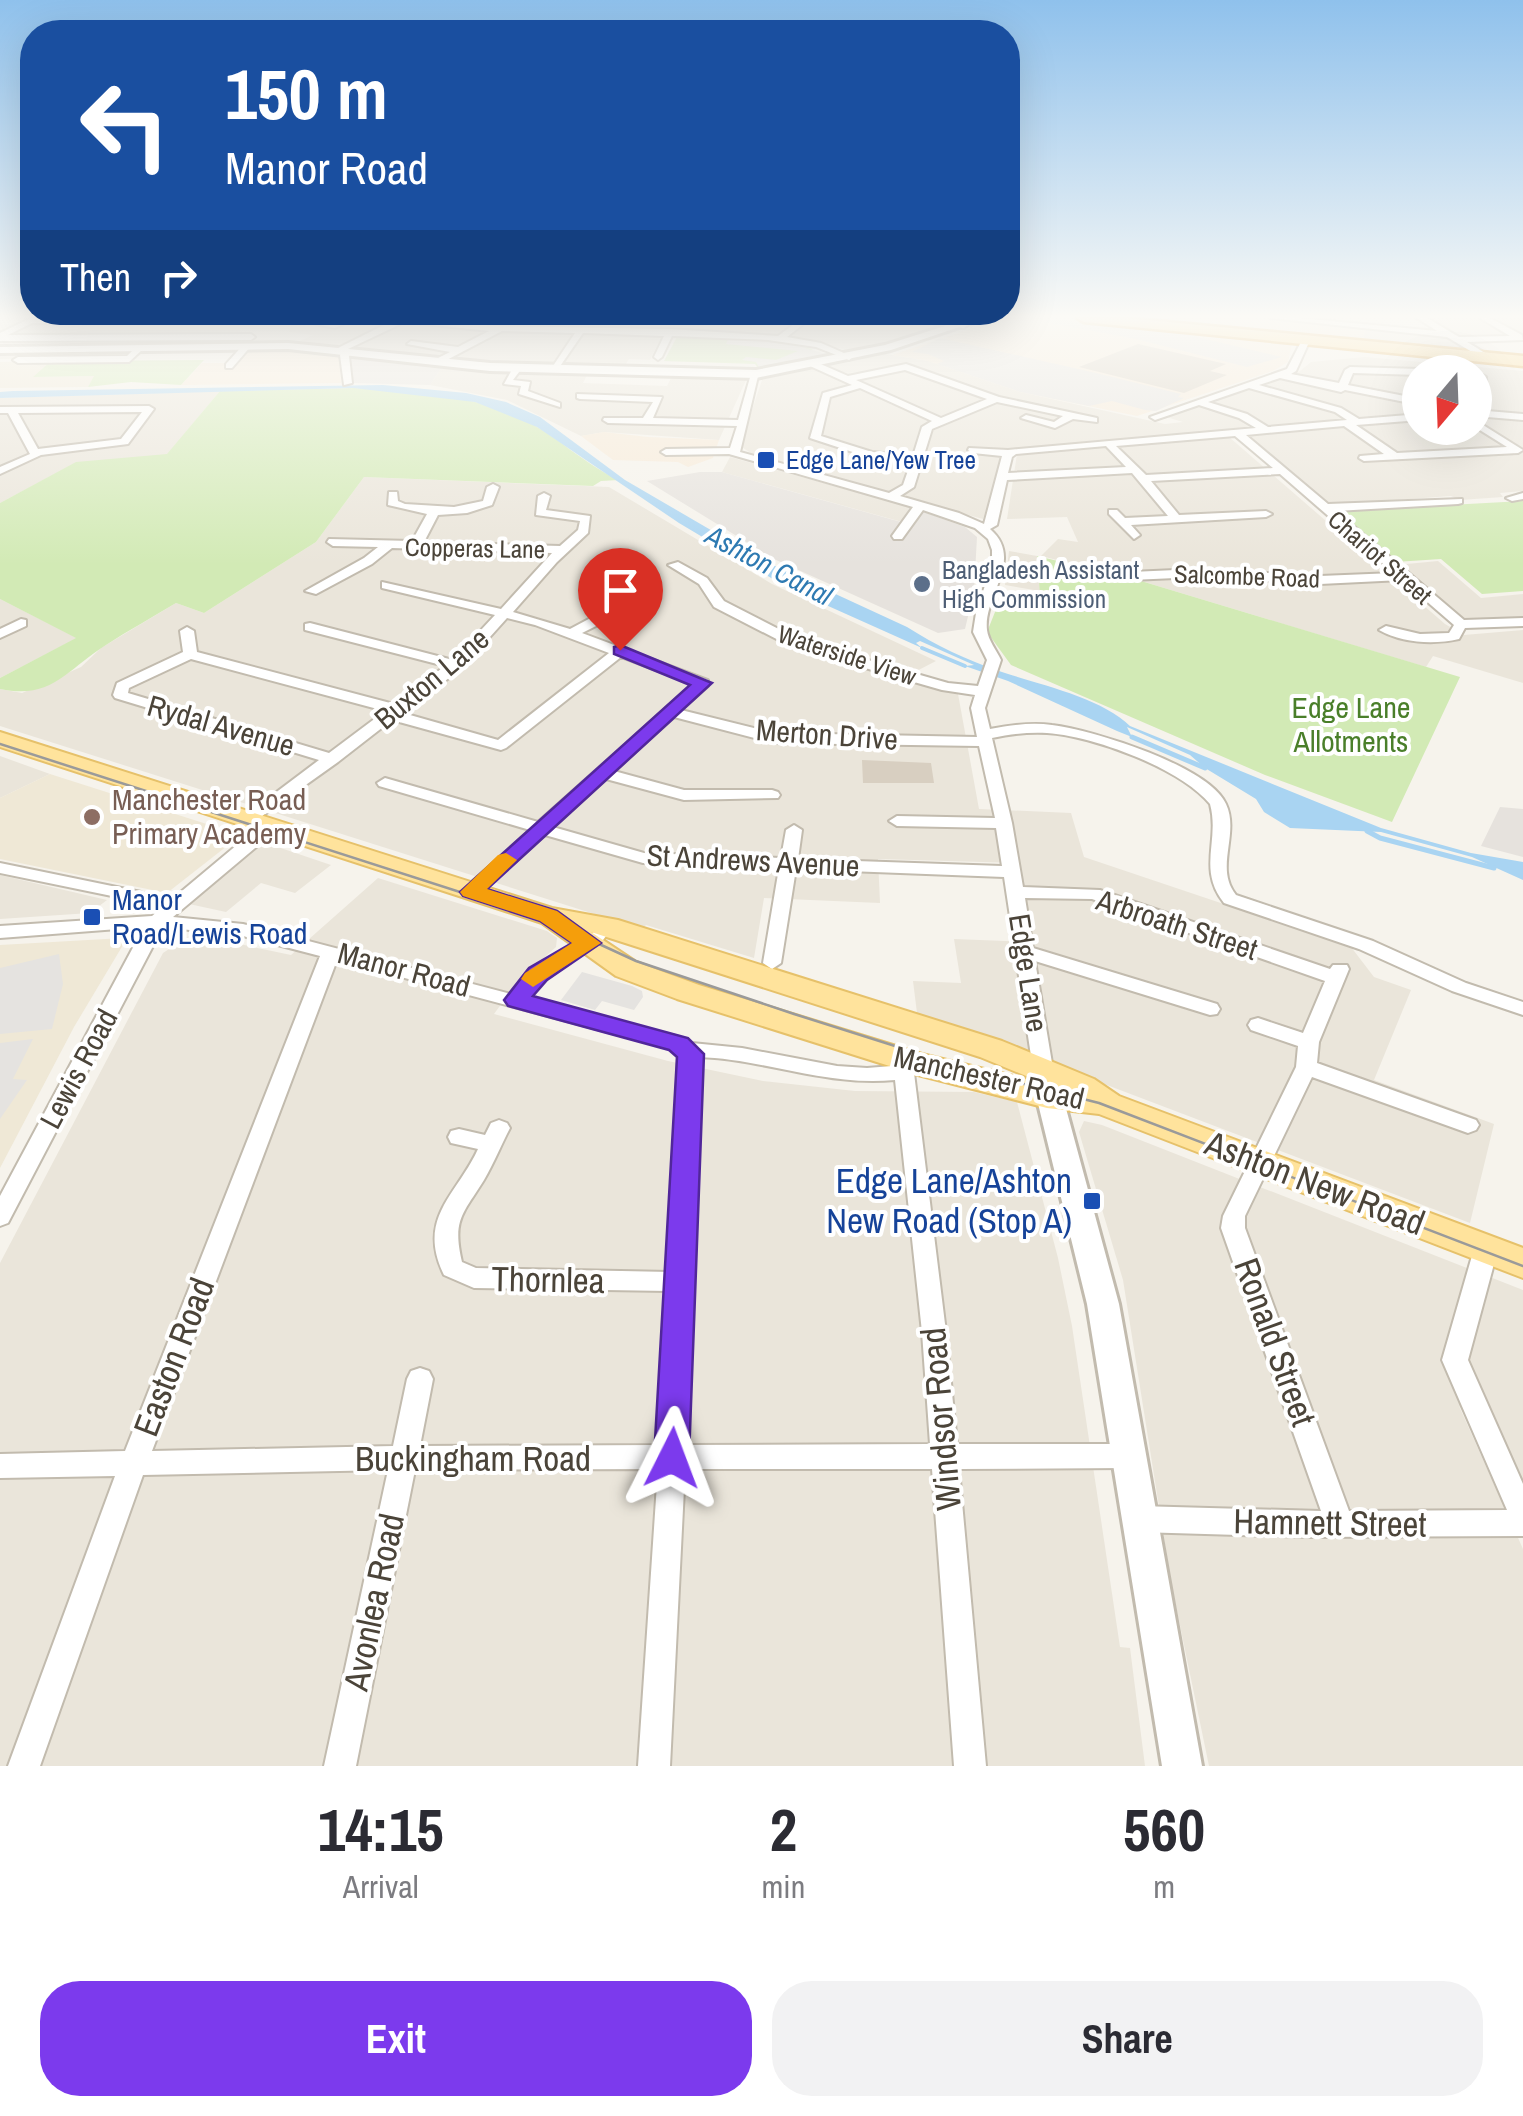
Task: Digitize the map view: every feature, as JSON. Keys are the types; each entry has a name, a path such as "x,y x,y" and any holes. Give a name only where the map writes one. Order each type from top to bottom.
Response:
{"main road":[{"name":"Manchester Road","path":"0,740 548,916 1107,1104"},
{"name":"Manchester Road","path":"598,935 647,978 839,1042 910,1078 1045,1082"},
{"name":"Ashton New Road","path":"1107,1104 1523,1263"}],"street":[{"path":"542,400 556,406"},
{"path":"646,421 658,400"},
{"path":"748,400 734,454 986,527 991,524 1008,453"},
{"path":"825,400 815,438 871,455 915,460"},
{"path":"894,400 940,421"},
{"path":"890,497 908,487 927,427 992,400"},
{"path":"1002,400 1094,420"},
{"path":"1192,436 1155,416 1204,400"},
{"path":"1304,400 1338,410 1394,456"},
{"path":"1199,402 1243,416 1265,430"},
{"path":"0,471 36,454 124,442 150,409 6,410"},
{"path":"6,410 36,454"},
{"path":"1026,418 1056,425 1071,416"},
{"path":"1492,416 1523,417"},
{"path":"973,450 1008,453 1402,418"},
{"path":"608,420 742,423"},
{"path":"1290,428 1304,438"},
{"path":"1492,428 1521,451"},
{"name":"Chariot Street","path":"1238,432 1461,624 1454,636 1445,638 1419,638 1386,630"},
{"path":"1171,437 1182,447"},
{"path":"1106,442 1176,519"},
{"path":"666,452 734,450"},
{"path":"1364,458 1521,451"},
{"path":"1003,478 1282,471"},
{"path":"393,494 390,499 394,505 435,509 486,505 493,487"},
{"name":"Buxton Lane","path":"157,921 332,759 457,664 587,527 588,518 540,513 544,496"},
{"path":"1325,508 1458,501"},
{"path":"898,536 920,505"},
{"path":"415,546 435,509"},
{"path":"1134,535 1118,517 1176,519 1266,514"},
{"name":"Edge Lane","path":"986,527 996,546 997,566 980,632 994,660 978,708 1004,822 1045,1082 1103,1304 1182,1766"},
{"name":"Copperas Lane","path":"333,542 562,550"},
{"path":"311,592 387,546"},
{"name":"Waterside View","path":"674,566 702,581 719,604 797,644 947,687 984,684"},
{"name":"Salcombe Road","path":"1093,567 1131,576 1198,573 1320,580 1402,576"},
{"path":"386,585 506,613 574,634 703,683 471,892"},
{"path":"574,634 624,600"},
{"path":"1461,624 1523,622"},
{"path":"0,634 21,623"},
{"path":"310,627 457,664"},
{"path":"188,632 190,654 501,745 620,650"},
{"name":"Rydal Avenue","path":"190,654 122,686 120,696 332,759"},
{"name":"Merton Drive","path":"671,712 774,738 984,739 1024,728 1068,731 1186,777 1212,795 1219,808 1218,881 1230,899 1366,945 1459,987 1523,1009"},
{"path":"602,773 684,796 772,794"},
{"name":"St Andrews Avenue","path":"386,783 643,858 787,864 1013,882"},
{"path":"897,821 1004,822"},
{"path":"772,962 794,830"},
{"path":"0,868 141,898"},
{"name":"Arbroath Street","path":"1013,882 1094,894 1338,974 1308,1042"},
{"name":"Manor Road","path":"0,932 157,921 243,930 516,1000 688,1050 818,1070 910,1078"},
{"name":"Lewis Road","path":"0,1217 157,921"},
{"path":"516,1000 538,974 598,935"},
{"name":"Easton Road","path":"24,1766 132,1465 331,951"},
{"path":"1024,951 1210,1009"},
{"path":"1258,1024 1308,1042 1306,1066 1468,1125"},
{"path":"654,1766 682,1282 688,1050"},
{"name":"Ronald Street","path":"1306,1066 1259,1160 1234,1216 1233,1228 1340,1524"},
{"name":"Windsor Road","path":"910,1078 970,1766"},
{"name":"Thornlea","path":"459,1137 495,1136 474,1177 456,1197 446,1218 444,1233 452,1268 474,1278 682,1282"},
{"path":"1486,1249 1455,1360 1523,1514"},
{"name":"Avonlea Road","path":"340,1766 420,1379"},
{"name":"Buckingham Road","path":"0,1466 403,1458 1126,1456"},
{"name":"Hamnett Street","path":"1138,1519 1523,1524"}],"shaded area":[{"path":"0,400 212,400 167,455 76,463 0,503"},
{"path":"508,400 737,400 719,440 604,432 581,436"},
{"path":"755,400 1058,400 1165,424 1183,422 1163,416 1215,400 1402,400 1402,414 1221,430 1445,624 1464,635 1523,630 1523,683 1433,656 1426,667 1141,581 1041,556 1058,539 1078,542 1067,517 1007,519 1017,454 1122,445 1118,440 1005,449 983,519 757,457 740,446"},
{"path":"1061,400 1184,400 1137,416"},
{"path":"1061,400 1179,400 1156,411 1112,401 1089,406"},
{"path":"1492,400 1523,400 1523,414 1492,411"},
{"path":"1492,415 1523,419 1523,491 1500,493 1503,497 1460,500 1451,496 1328,505 1243,433 1402,420 1402,445 1492,445"},
{"path":"604,432 719,440 713,458 688,467 678,462 613,460 581,436"},
{"path":"730,457 910,507 902,522 722,472"},
{"path":"722,472 901,522 910,507 965,527 977,537 974,591 965,629 938,633 774,559 647,481"},
{"path":"364,477 609,487 772,584 936,661 905,677 958,694 979,809 1071,813 1084,857 1351,947 1374,977 1411,990 1374,1080 1494,1124 1470,1223 917,1013 913,981 961,983 954,939 1034,942 1020,863 878,859 880,903 764,898 754,958 646,925 642,929 0,726 0,689 22,693 81,667 101,648 176,603 204,613 316,542"},
{"path":"1009,551 1037,556 1040,591 1005,585"},
{"path":"1438,561 1481,598 1523,594 1523,624 1467,628 1396,565"},
{"path":"0,599 77,638 0,678"},
{"path":"0,756 50,774 0,798"},
{"name":"Manchester Road Primary Academy","path":"50,774 241,835 167,893 0,859 0,798"},
{"path":"1500,807 1523,809 1523,857 1481,846"},
{"path":"263,842 331,865 295,893 261,883 226,912 189,904"},
{"path":"0,875 107,900 90,913 0,919"},
{"path":"378,878 547,931 557,938 556,947 518,981 494,1014 668,1061 763,1081 855,1091 974,1092 1017,1102 1072,1326 1120,1647 1130,1648 1145,1766 0,1766 0,1263 163,953 192,934 291,955"},
{"path":"123,938 123,945 74,1027 0,1168 0,945"},
{"path":"59,954 63,984 52,1029 0,1034 0,968"},
{"path":"582,972 632,986 642,991 643,997 634,1010 602,1001 595,1010 561,1000"},
{"path":"33,1039 13,1079 27,1080 0,1119 0,1043"},
{"path":"1084,1121 1523,1290 1523,1500 1459,1406 1523,1549 1523,1766 1209,1766 1171,1582 1123,1280 1079,1132"}],"green space":[{"path":"212,400 464,400 521,418 619,480 601,481 593,486 364,477 316,542 204,613 176,603 47,686 18,691 0,689 0,678 76,638 0,599 0,503 76,462 167,454"},
{"path":"1523,501 1523,591 1482,594 1441,559 1395,562 1338,511"},
{"name":"Edge Lane Allotments","path":"1037,556 1141,581 1460,677 1392,822 1265,775 1011,665 987,632 1003,592 1056,602 1040,595"}],"water":[{"name":"Ashton Canal","path":"461,400 499,400 540,417 625,480 764,561 907,627 951,652 1086,699 1130,726 1381,828 1471,853 1523,862 1523,880 1472,857 1381,832 1290,828 1264,812 1256,799 1190,755 1127,727 1132,737 1117,731 1008,681 965,666 974,665 920,641 916,643 922,648 788,588 679,523 537,427 475,402"}],"building":[{"path":"862,760 931,763 934,783 863,783"}],"waterway":[{"path":"922,648 965,666"},
{"path":"1132,737 1205,768"},
{"path":"1367,831 1380,838 1494,868"}],"tram line":[{"path":"0,744 547,920 636,961 794,1014 980,1073 1099,1103 1523,1266"}],"slow traffic":[{"path":"506,860 471,892 548,916 588,943 533,979"}],"place":[{"name":"Edge Lane/Yew Tree","path":"766,460"},
{"name":"Bangladesh Assistant High Commission","path":"922,584"},
{"name":"Manchester Road Primary Academy","path":"92,817"},
{"name":"Manor Road/Lewis Road","path":"92,917"},
{"name":"Edge Lane/Ashton New Road (Stop A)","path":"1092,1201"}],"route":[{"path":"620,650 703,683 471,892 548,916 588,943 538,974 516,1000 678,1044 690,1054 672,1458"}]}
